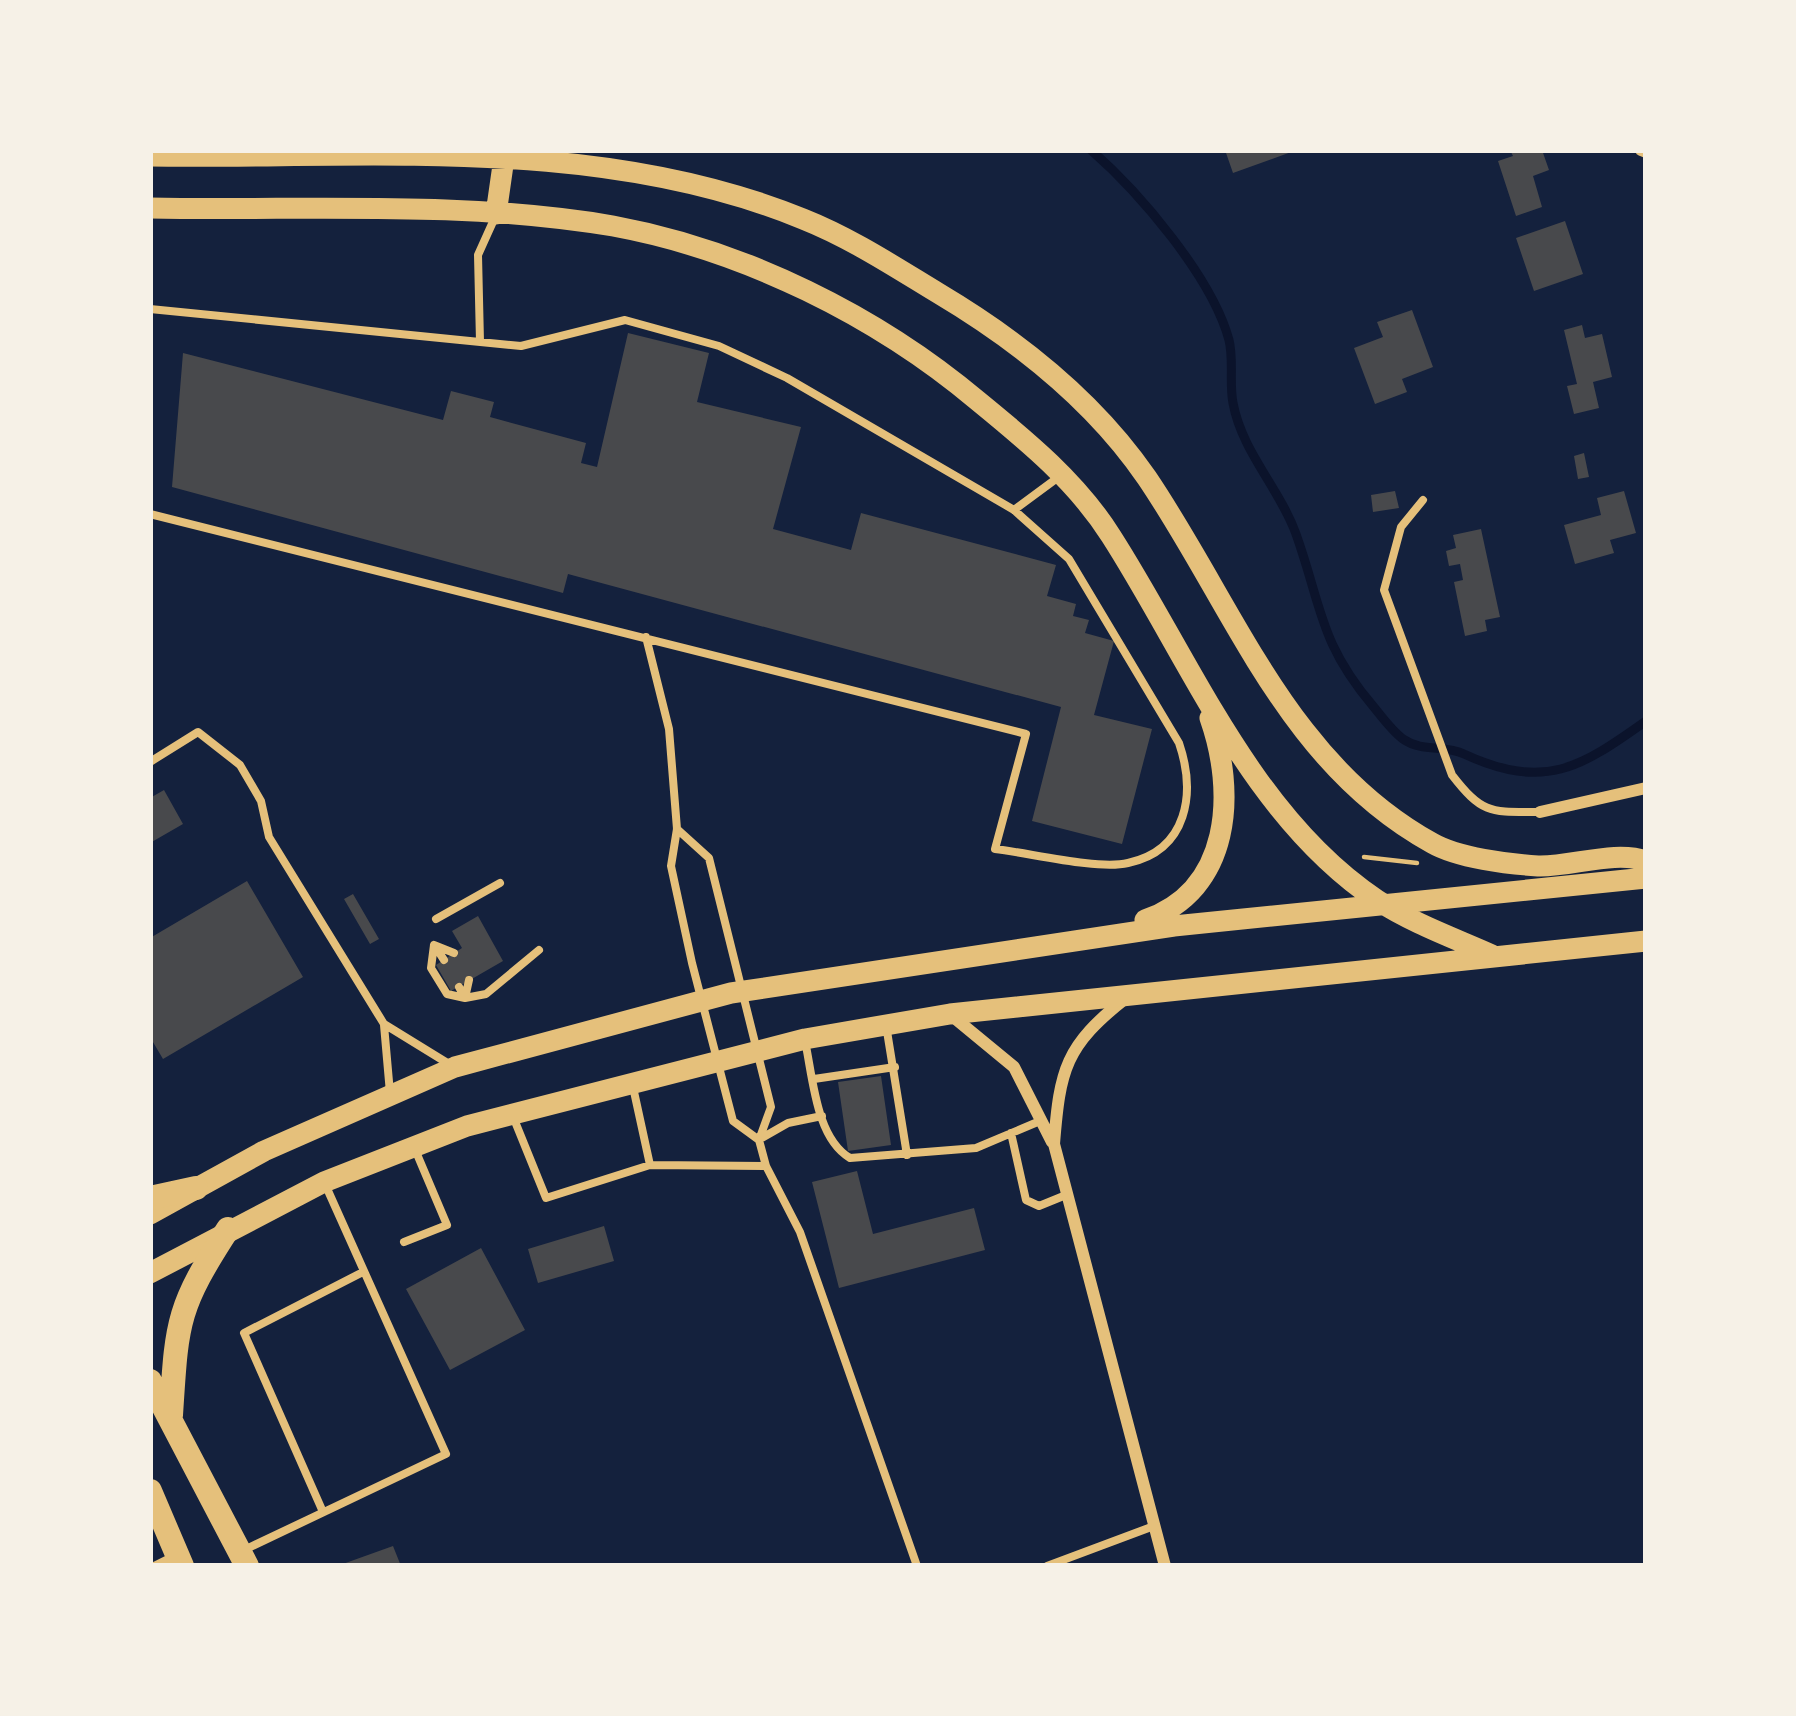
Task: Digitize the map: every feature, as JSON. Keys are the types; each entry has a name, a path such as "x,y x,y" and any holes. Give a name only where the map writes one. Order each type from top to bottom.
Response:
{"main road":[{"path":"496,214 504,153"},
{"path":"150,157 504,153 670,178 756,202 870,252 958,304 1060,382 1143,473 1245,650 1321,755 1363,797 1448,849 1538,866 1646,861"},
{"path":"150,208 496,214 610,226 671,239 824,301 940,369 1062,475 1108,531 1260,782 1310,844 1381,903 1492,955"},
{"path":"1093,939 1169,912 1194,886 1220,839 1227,814 1226,778 1193,673"},
{"path":"150,1214 391,1093 454,1067 701,1000 1093,939 1381,903 1646,878"},
{"path":"150,1274 228,1229 413,1146 511,1112 805,1040 950,1014 1646,941"},
{"path":"150,1198 196,1188"},
{"path":"170,1418 177,1320 194,1280 228,1229"},
{"path":"150,1381 244,1559"},
{"path":"150,1491 170,1562"}],"street":[{"path":"1540,812 1646,788"},
{"path":"1127,998 1072,1047 1058,1085 1054,1144 1166,1566"},
{"path":"950,1014 1014,1067 1054,1144"}],"lane":[{"path":"480,342 478,254 496,214"},
{"path":"150,309 521,346 625,320 719,346 787,378 1014,510 1069,559 1179,742 1190,775 1187,810 1160,851 1124,865 995,849 1026,734 150,514"},
{"path":"1014,510 1062,475"},
{"path":"1423,500 1401,526 1384,590 1452,775 1489,812 1540,812"},
{"path":"646,637 669,729 677,829 670,866 733,1121 759,1140"},
{"path":"150,762 198,732 240,765 261,801 269,837 384,1024 391,1093"},
{"path":"677,829 709,858 771,1107 759,1140 766,1166 800,1232 917,1566"},
{"path":"436,920 500,883"},
{"path":"434,945 454,953"},
{"path":"434,945 444,960"},
{"path":"434,945 430,968 447,994 465,998 486,994 539,950"},
{"path":"465,998 470,980"},
{"path":"459,987 465,998"},
{"path":"384,1024 454,1067"},
{"path":"886,1024 907,1154"},
{"path":"805,1040 822,1116 836,1149 850,1158 976,1148 1040,1121"},
{"path":"814,1079 895,1067"},
{"path":"632,1083 650,1165"},
{"path":"511,1112 546,1198 650,1165 766,1166"},
{"path":"759,1140 788,1123 822,1116"},
{"path":"1010,1133 1026,1200 1039,1206 1066,1196"},
{"path":"404,1242 447,1225 413,1146"},
{"path":"244,1559 323,1511 446,1454 324,1183"},
{"path":"323,1511 244,1333 362,1272"},
{"path":"1047,1566 1155,1526"}],"path":[{"path":"1359,860 1433,862"}],"building":[{"path":"1225,150 1294,150 1294,151 1233,173"},
{"path":"1510,150 1542,150 1549,170 1533,176 1542,207 1516,216 1498,161 1513,156"},
{"path":"1565,221 1583,274 1534,291 1516,238"},
{"path":"1412,310 1433,367 1402,379 1407,392 1375,404 1354,348 1383,337 1377,322"},
{"path":"1582,325 1585,338 1602,334 1612,377 1593,382 1599,408 1574,414 1567,386 1577,384 1564,330"},
{"path":"628,333 709,353 697,402 801,427 773,529 851,550 861,513 1056,565 1047,596 1076,604 1073,616 1089,620 1085,633 1114,641 1094,715 1152,729 1122,844 1032,821 1061,707 568,574 563,593 172,487 183,353 443,420 451,391 494,402 490,417 586,443 581,463 597,467"},
{"path":"1584,453 1589,477 1578,479 1574,456"},
{"path":"1395,491 1399,508 1373,512 1371,495"},
{"path":"1624,491 1636,533 1610,540 1614,553 1575,564 1564,525 1601,515 1597,498"},
{"path":"1481,529 1500,617 1485,620 1487,631 1465,636 1454,582 1463,580 1460,564 1449,566 1446,551 1456,548 1453,535"},
{"path":"164,790 183,824 150,843 150,798"},
{"path":"247,881 303,977 163,1059 150,1037 150,938"},
{"path":"353,894 379,939 370,944 344,899"},
{"path":"478,916 503,961 451,991 436,965 462,948 452,931"},
{"path":"881,1076 891,1145 848,1151 838,1082"},
{"path":"857,1171 873,1234 974,1208 985,1250 839,1288 812,1182"},
{"path":"604,1226 614,1261 538,1283 528,1249"},
{"path":"481,1248 525,1330 450,1370 406,1289"},
{"path":"393,1546 401,1566 340,1566 340,1565"}],"waterway":[{"path":"1091,150 1151,212 1207,290 1229,340 1233,403 1244,438 1289,517 1332,643 1355,683 1395,732 1418,746 1456,751 1517,771 1540,772 1581,762 1646,721"}]}
